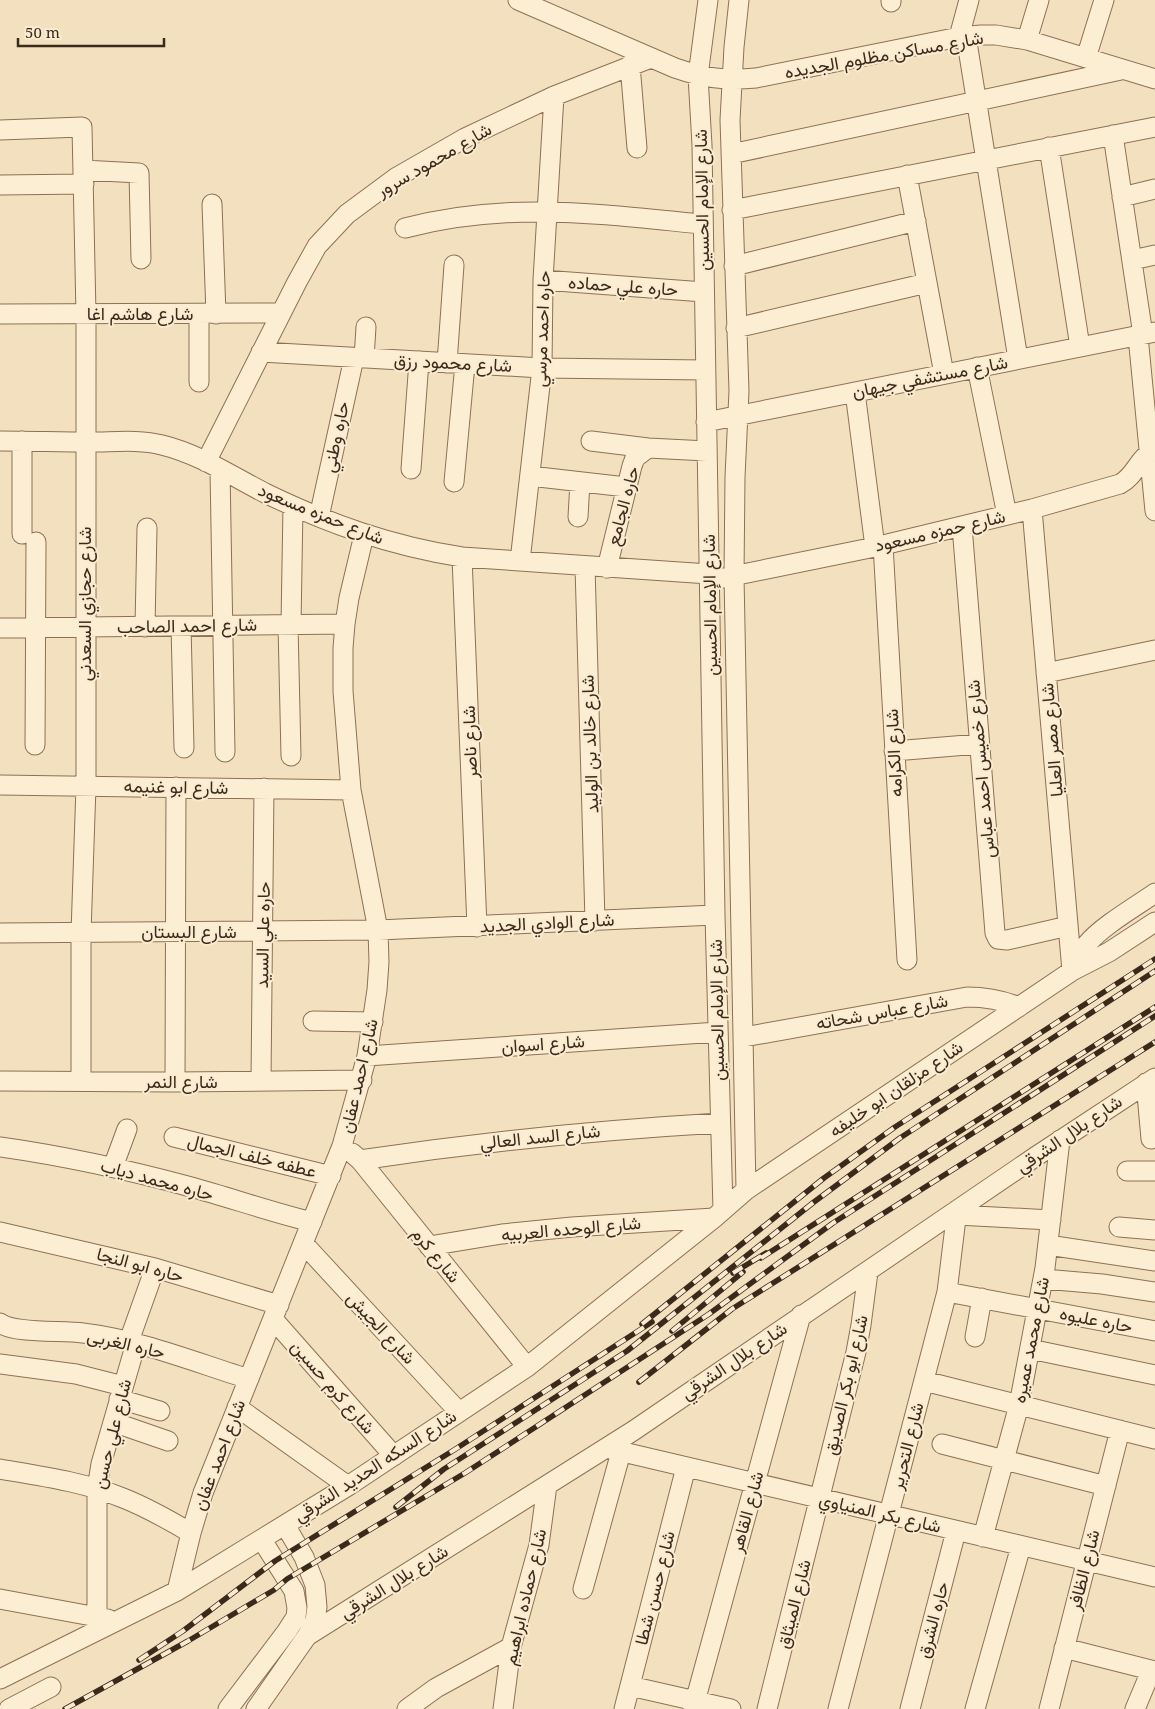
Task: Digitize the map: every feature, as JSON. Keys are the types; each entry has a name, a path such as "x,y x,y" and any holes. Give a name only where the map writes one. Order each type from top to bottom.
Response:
{"street":[{"name":"شارع مساكن مظلوم الجديده","path":"518,0 651,58 698,76 731,80 756,78 963,37 996,35 1027,40 1155,79"},
{"name":"شارع الإمام الحسين","path":"708,0 698,76 702,145 720,1123 718,1214"},
{"name":"شارع الإمام الحسين","path":"739,0 731,80 731,154 739,415 735,477 734,576 746,1190"},
{"path":"969,0 963,37 976,101 1018,359"},
{"path":"1027,40 1039,0"},
{"path":"1086,58 1104,0"},
{"name":"شارع محمود سرور","path":"213,466 261,352 280,313 317,246 347,214 397,177 465,138 554,96 651,58"},
{"path":"630,65 637,148"},
{"path":"731,154 1122,70"},
{"name":"حاره احمد مرسي","path":"520,561 542,368 543,280 554,96"},
{"path":"732,210 1155,126"},
{"name":"شارع حجازي السعدني","path":"0,130 82,127 86,314 86,786 82,933 81,1081"},
{"path":"1113,135 1145,334 1155,510"},
{"path":"1050,147 1080,347"},
{"path":"0,186 83,177 139,166 142,260"},
{"path":"907,175 944,374"},
{"path":"1122,197 1155,188"},
{"path":"199,382 207,314 212,204"},
{"path":"404,228 436,220 476,214 548,211 583,212 702,224"},
{"path":"734,266 916,221"},
{"path":"1132,260 1155,254"},
{"path":"454,265 456,363 454,482"},
{"name":"حاره علي حماده","path":"543,280 704,292"},
{"path":"736,328 927,282"},
{"name":"شارع هاشم اغا","path":"0,314 280,313"},
{"name":"حاره وطني","path":"319,517 366,327"},
{"name":"شارع مستشفي جيهان","path":"706,422 1145,334"},
{"name":"شارع محمود رزق","path":"261,352 542,368 705,370"},
{"path":"411,469 419,361"},
{"path":"977,367 1007,515"},
{"name":"شارع الكرامه","path":"855,392 879,546 907,960"},
{"name":"شارع حمزه مسعود","path":"0,441 138,442 162,445 184,452 319,517 364,535 429,552 462,557 709,577 734,576 879,546 1032,509 1120,484 1127,480 1142,458 1152,451"},
{"path":"22,441 36,628 35,745"},
{"path":"591,441 648,448"},
{"name":"حاره الجامع","path":"607,568 626,487 635,458 648,448 707,451"},
{"path":"213,466 223,626 224,752"},
{"path":"530,476 626,487"},
{"path":"578,517 580,482"},
{"path":"290,756 289,625 294,506"},
{"name":"شارع مصر العليا","path":"1032,509 1072,971"},
{"name":"شارع خميس احمد عباس","path":"962,526 995,934 998,939 1007,940 1068,926"},
{"path":"145,627 147,528"},
{"name":"شارع احمد عفان","path":"177,1591 203,1493 331,1176 362,1080 367,1056 373,1022 378,971 378,930 351,790 343,691 345,624 364,535"},
{"name":"شارع ناصر","path":"462,557 477,927"},
{"name":"شارع خالد بن الوليد","path":"585,566 595,921"},
{"name":"شارع احمد الصاحب","path":"0,628 345,624"},
{"path":"180,626 184,748"},
{"path":"1046,673 1155,650"},
{"path":"894,751 979,744"},
{"name":"شارع ابو غنيمه","path":"0,785 351,790"},
{"path":"175,1082 176,787"},
{"name":"حاره علي السيد","path":"261,1081 264,788"},
{"name":"شارع مزلقان ابو خليفه","path":"1072,971 1078,956 1087,944 1155,892"},
{"name":"شارع الوادي الجديد","path":"378,930 715,915"},
{"name":"شارع مزلقان ابو خليفه","path":"718,1214 746,1190 1072,971 1109,952 1155,922"},
{"name":"شارع البستان","path":"0,933 378,930"},
{"name":"شارع عباس شحاته","path":"744,1037 967,997 985,997 1002,1000 1019,1007"},
{"path":"313,1021 373,1022"},
{"name":"شارع اسوان","path":"367,1056 718,1032"},
{"name":"شارع النمر","path":"0,1080 175,1082 362,1080"},
{"path":"1151,1081 1151,1139"},
{"name":"شارع بلال الشرقي","path":"307,1636 548,1485 614,1450 801,1315 957,1212 1060,1140 1151,1081"},
{"name":"شارع السد العالي","path":"360,1160 544,1136 720,1123"},
{"path":"113,1168 127,1129"},
{"name":"عطفه خلف الجمال","path":"174,1137 331,1176"},
{"name":"شارع محمد عميره","path":"983,1537 1019,1405 1044,1279 1060,1140"},
{"name":"شارع كرم","path":"342,1146 360,1160 527,1367"},
{"name":"حاره محمد دياب","path":"0,1147 51,1154 113,1168 191,1187 312,1222"},
{"path":"1127,1171 1155,1171"},
{"path":"957,1212 1051,1220"},
{"name":"شارع التحرير","path":"838,1709 947,1292 957,1212"},
{"name":"شارع الوحده العربيه","path":"429,1246 502,1234 718,1214"},
{"name":"شارع السكه الحديد الشرقي","path":"0,1679 177,1591 348,1486 527,1367 718,1214"},
{"path":"1119,1227 1155,1230"},
{"name":"حاره ابو النجا","path":"0,1232 155,1268 276,1312"},
{"name":"شارع الجيش","path":"304,1243 459,1412"},
{"path":"1048,1245 1155,1261"},
{"name":"شارع علي حسن","path":"97,1617 97,1489 101,1464 133,1342 155,1268"},
{"name":"شارع ابو بكر الصديق","path":"820,1498 856,1352 868,1272"},
{"path":"1044,1279 1102,1284 1155,1292"},
{"name":"حاره عليوه","path":"947,1292 1155,1331"},
{"path":"975,1337 982,1298"},
{"name":"شارع كرم حسين","path":"276,1312 394,1456"},
{"name":"شارع القاهر","path":"694,1705 801,1315"},
{"name":"حاره الغربى","path":"0,1323 5,1327 82,1333 133,1342 249,1379"},
{"path":"1030,1349 1155,1375"},
{"path":"0,1364 76,1374 121,1392 160,1411"},
{"path":"924,1381 1155,1439"},
{"path":"238,1407 348,1486"},
{"path":"113,1422 168,1442"},
{"name":"شارع الظافر","path":"1049,1709 1120,1430"},
{"path":"942,1444 1106,1486"},
{"path":"583,1589 614,1450"},
{"name":"شارع بكر المنياوي","path":"614,1450 1155,1578"},
{"name":"شارع حسن شطا","path":"624,1709 686,1467"},
{"path":"0,1469 42,1476 97,1489 146,1508 191,1533"},
{"name":"شارع حماده ابراهيم","path":"503,1709 511,1647 539,1545 548,1485"},
{"name":"شارع الميثاق","path":"767,1709 820,1498"},
{"path":"256,1709 307,1636 315,1621 315,1585 304,1557 284,1525"},
{"name":"حاره الشرق","path":"910,1709 956,1531"},
{"path":"228,1709 287,1632 296,1617 297,1608 294,1591 262,1540"},
{"path":"974,1709 1021,1546"},
{"path":"0,1598 119,1621"},
{"path":"407,1709 436,1688 511,1647"},
{"path":"1064,1648 1153,1671 1135,1709"},
{"path":"630,1686 694,1705 731,1709"},
{"path":"9,1709 52,1687"}],"railway":[{"path":"642,1324 824,1178 895,1127 1155,959"},
{"path":"396,1507 444,1469 627,1351 814,1202 900,1138 1155,971"},
{"path":"761,1258 1155,1007"},
{"path":"65,1709 188,1641 274,1590 287,1579 465,1473 709,1314 833,1223 1155,1016"},
{"path":"639,1382 732,1309 1155,1042"},
{"path":"733,1273 766,1253"},
{"path":"672,1331 743,1272"},
{"path":"139,1660 183,1631 275,1561 454,1450 652,1322"}]}
